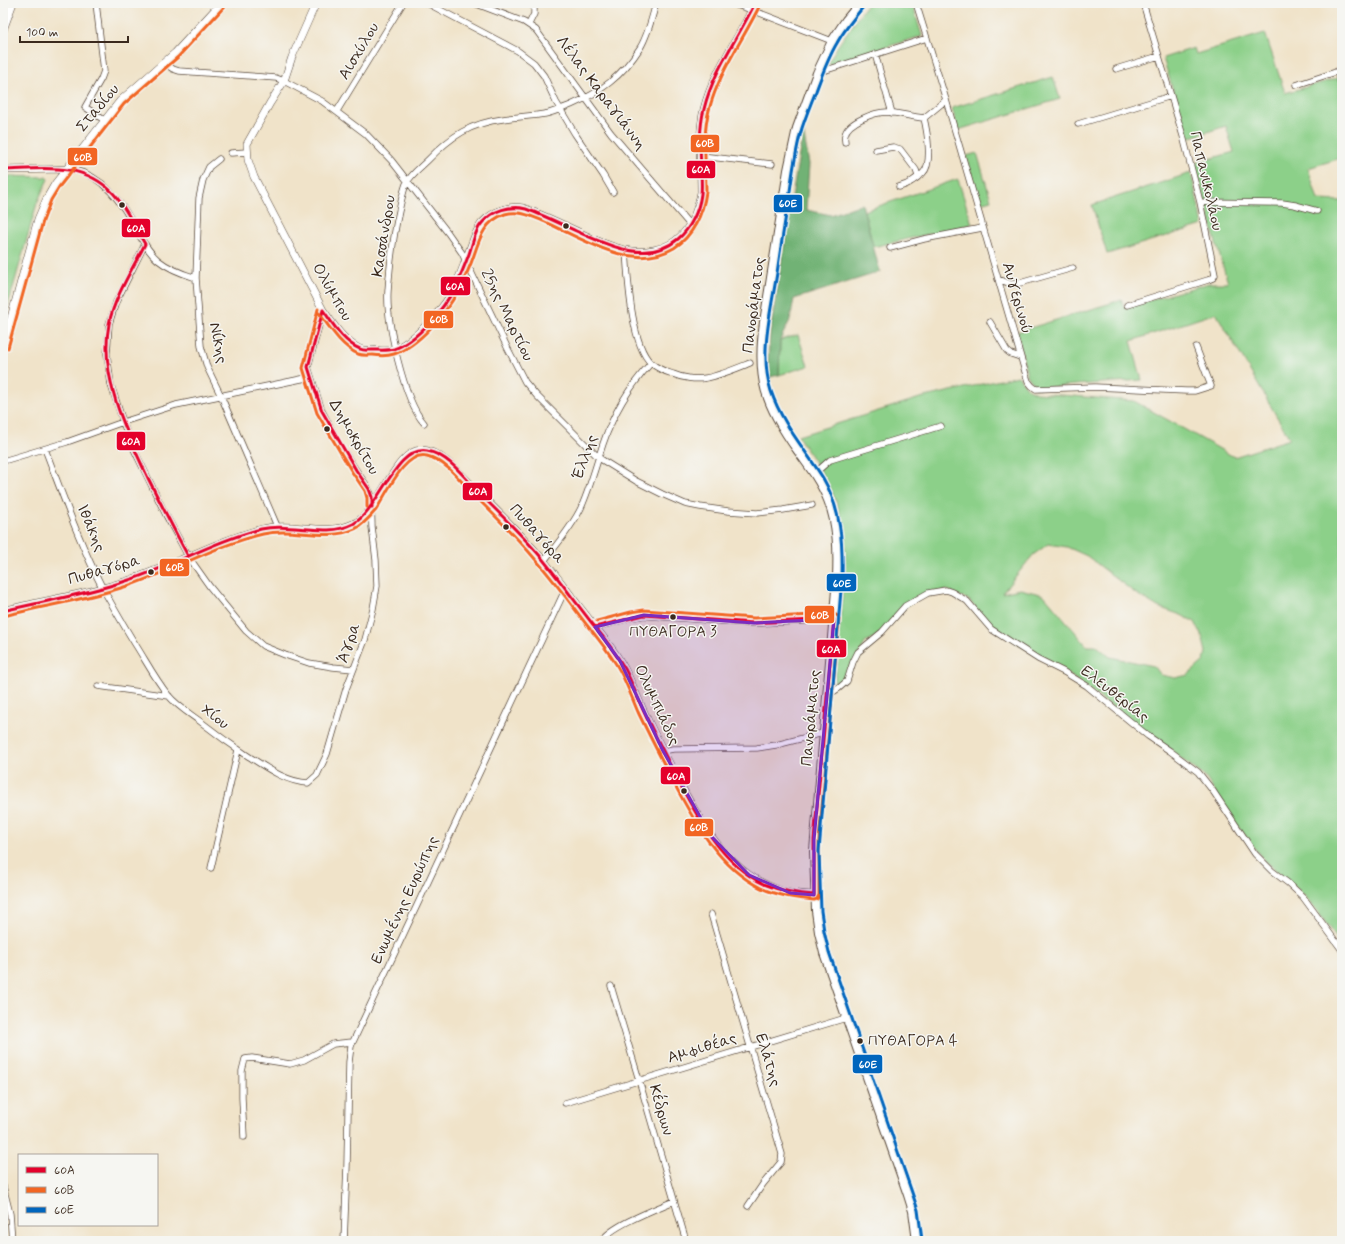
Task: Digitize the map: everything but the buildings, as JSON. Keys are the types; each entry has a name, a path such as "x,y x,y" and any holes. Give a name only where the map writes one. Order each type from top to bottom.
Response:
{"main road":[{"name":"Πανοράματος","path":"860,3 832,41 817,74 797,128 788,170 764,322 761,357 765,387 773,412 823,488 834,517 837,565 834,619 814,840 814,895 822,947 908,1195 913,1212 917,1241"}],"street":[{"path":"3,30 13,3"},
{"path":"96,3 104,71 85,107 104,120"},
{"name":"Σταδίου","path":"3,346 38,218 50,192 66,169 125,95 164,63 188,40 221,3"},
{"path":"284,81 292,57 316,3"},
{"name":"Αισχύλου","path":"337,111 403,3"},
{"path":"427,3 528,58 538,67 574,134 613,192"},
{"name":"Λέλας Καραγιάννη","path":"474,3 529,24 534,28 611,133 690,225"},
{"path":"529,24 534,14 534,3"},
{"name":"Κασσάνδρου","path":"424,423 419,418 406,389 391,326 388,297 394,234 404,191 408,181 434,153 466,129 490,121 547,114 586,99 607,86 623,70 640,48 650,26 656,3"},
{"path":"730,3 754,6 832,41"},
{"name":"Αυγερινού","path":"916,3 946,100 1020,356 1028,381 1032,386 1036,389 1095,386 1195,391 1211,386 1196,347"},
{"name":"Παπανικολάου","path":"1127,305 1213,278 1215,275 1200,202 1171,96 1143,3"},
{"name":"Ολύμπου","path":"284,81 246,144 248,160 254,177 323,310 337,330 348,342 362,350 377,351 396,348 420,332 440,309 454,289 477,231 483,222 496,213 514,207 530,210 610,246 626,251 646,251 666,246 680,237 690,225 700,199 702,127 706,102 715,79 754,6"},
{"path":"817,74 927,38"},
{"path":"875,54 892,113"},
{"path":"1116,69 1159,56"},
{"name":"25ης Μαρτίου","path":"164,63 173,70 179,71 276,78 310,94 337,111 370,138 408,181 454,240 466,261 525,382 536,396 599,458 655,491 700,508 758,513 812,504"},
{"path":"1296,85 1340,71 1342,88"},
{"path":"1078,124 1171,96"},
{"path":"845,142 845,135 848,128 854,123 877,113 892,113 924,118 946,100"},
{"path":"899,186 909,184 918,176 923,174 928,163 928,135 924,118"},
{"path":"876,150 893,147 900,149 916,170 918,176"},
{"path":"231,153 247,152"},
{"path":"701,156 772,164"},
{"name":"Νίκης","path":"219,159 209,167 203,180 199,198 196,278 201,346 207,367 277,526"},
{"path":"3,170 66,169 83,173 98,181 109,189 123,206 145,244 162,263 196,278"},
{"path":"1200,202 1282,203 1317,211"},
{"path":"890,248 924,239 982,228"},
{"path":"145,244 116,302 109,324 107,354 111,385 123,422 163,509 188,556 210,588 246,631 263,646 285,655 309,662 333,668 353,669"},
{"path":"626,251 632,309 636,329 644,353 651,363 665,372 679,377 693,378 705,378 750,363"},
{"path":"998,279 1011,284 1020,283 1073,268"},
{"name":"Δημοκρίτου","path":"323,310 308,367 310,377 322,411 356,470 369,489 372,497 372,507"},
{"path":"990,322 1007,351 1011,354 1020,356"},
{"name":"Έλλης","path":"544,561 581,508 604,443 618,409 638,377 651,363"},
{"path":"3,461 78,439 123,422 176,405 310,377"},
{"path":"814,474 830,460 941,426"},
{"name":"Ιθάκης","path":"45,449 71,516 103,588 152,672 169,696"},
{"name":"Πυθαγόρα","path":"3,611 103,588 131,579 240,536 262,529 277,526 324,529 351,526 360,521 372,507 407,455 415,451 428,451 438,455 451,465 544,561 595,627"},
{"name":"Άγρα","path":"312,780 320,769 327,754 353,669 365,640 374,609 377,586 372,527 372,507"},
{"name":"Ενωμένης Ευρώπης","path":"344,1241 349,1062 352,1042 566,588"},
{"name":"Ελευθερίας","path":"827,696 847,681 858,652 882,632 905,606 928,593 946,590 952,592 967,601 992,630 1038,659 1088,686 1148,736 1198,772 1213,791 1255,854 1272,871 1303,897 1342,950"},
{"path":"595,627 632,616 644,615 754,623 834,619"},
{"name":"Ολυμπιάδος","path":"595,627 620,661 685,793 706,830 718,846 734,863 749,875 771,887 790,893 814,895"},
{"path":"98,686 169,696"},
{"name":"Χίου","path":"169,696 184,710 238,750 285,778 299,783 308,783 312,780"},
{"path":"663,751 757,748 823,733"},
{"path":"211,868 238,750"},
{"name":"Ελάτης","path":"711,914 783,1157 781,1162 763,1184 748,1206"},
{"name":"Κέδρων","path":"611,986 686,1241"},
{"name":"Αμφιθέας","path":"565,1103 846,1018"},
{"path":"244,1137 242,1071 245,1059 252,1058 290,1064 304,1060 333,1044 352,1042"},
{"path":"3,1186 10,1214 12,1241"},
{"path":"602,1241 626,1223 674,1201"}],"highlighted area":[{"path":"644,615 754,623 834,619 814,840 814,895 790,893 749,875 711,836 663,751 620,661 595,627"}],"green space":[{"path":"868,3 912,3 922,36 827,65 837,47"},
{"path":"1265,33 1285,93 1342,77 1342,162 1341,158 1308,168 1318,200 1342,201 1342,946 1304,895 1262,858 1234,821 1205,777 1056,665 1036,655 995,629 969,600 947,590 912,600 883,632 865,643 847,676 842,681 834,685 845,554 843,526 835,499 823,475 798,436 920,398 1018,376 1028,389 1036,393 1134,401 1234,457 1290,439 1216,313 1131,341 1142,380 1036,388 1027,375 1017,332 1121,300 1124,308 1209,283 1228,283 1195,163 1234,152 1226,126 1188,138 1163,58 1194,48 1196,54","holes":["1048,544 1067,547 1087,556 1135,593 1158,607 1181,615 1195,622 1202,636 1206,652 1204,661 1188,675 1175,678 1161,675 1154,666 1110,657 1097,646 1087,646 1044,595 1020,589 1002,593 1033,555"]},
{"path":"1053,77 1060,99 958,130 952,108"},
{"path":"803,130 809,164 806,210 831,215 862,204 880,272 794,299 790,320 780,340 779,375 770,377 768,360 770,333"},
{"path":"977,153 991,200 980,203 966,156"},
{"path":"1191,173 1203,225 1107,254 1092,205"},
{"path":"3,176 46,177 48,179 37,203 3,323"},
{"path":"958,179 972,224 873,247 864,211"},
{"path":"798,335 808,366 779,375 780,340"}],"transit line":[{"name":"60Α","path":"323,310 343,337 348,342 360,349 389,350 403,345 421,332 450,296 462,271 479,226 491,215 508,208 526,209 545,216 601,242 627,250 640,252 653,251 666,247 678,239 687,230 700,200 700,146 702,116 708,95 726,55 755,3"},
{"name":"60Β","path":"319,313 341,341 352,351 358,354 381,356 394,354 403,350 413,344 431,328 453,300 471,264 484,230 498,217 510,213 520,213 543,221 590,244 624,255 641,257 658,255 674,248 692,231 700,216 705,200 706,130 713,96 725,69 760,5"},
{"name":"60Β","path":"8,348 43,221 51,200 59,187 124,104 178,57 225,6"},
{"name":"60Ε","path":"864,6 843,33 831,55 802,128 795,159 769,317 766,362 771,391 776,403 781,414 823,478 834,502 840,526 842,578 819,851 821,911 829,952 918,1210 922,1240"},
{"name":"60Α","path":"3,170 46,168 74,171 87,175 100,182 117,197 145,244 119,294 111,314 107,344 108,364 116,403 123,423 148,478 188,556"},
{"name":"60Β","path":"318,309 303,368 317,413 365,491 367,507"},
{"name":"60Α","path":"323,310 308,367 322,411 356,470 369,489 372,497 372,507"},
{"name":"60Α","path":"3,611 114,585 146,574 227,540 261,529 284,527 331,530 353,524 362,517 371,506 388,480 406,458 416,452 427,451 442,457 456,468 518,532 547,565 595,627"},
{"name":"60Β","path":"4,616 85,598 133,584 229,544 263,534 274,532 333,534 344,533 355,529 364,523 376,510 404,466 419,456 427,456 448,467 514,535 550,576 590,629"},
{"name":"60Β","path":"592,631 617,666 669,774 696,823 718,854 745,879 761,888 787,896 814,900 817,899 819,895 819,840 839,619 838,616 834,614 754,618 644,610 597,621"},
{"name":"60Α","path":"644,615 754,623 834,619 814,840 814,895 776,889 748,875 734,864 722,851 691,805 643,710 625,669 611,647 595,627 644,615"}],"place":[{"name":"ΠΥΘΑΓΟΡΑ 3","path":"673,617"},
{"name":"ΠΥΘΑΓΟΡΑ 4","path":"860,1041"}]}
